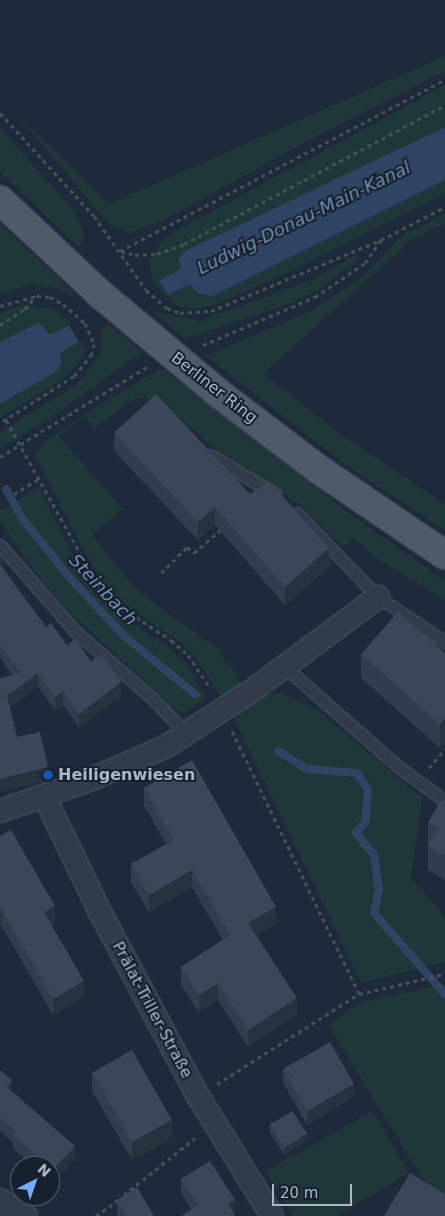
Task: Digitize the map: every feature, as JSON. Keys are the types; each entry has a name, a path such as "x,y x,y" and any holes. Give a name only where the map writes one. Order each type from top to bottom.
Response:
{"main road":[{"name":"Berliner Ring","path":"0,200 100,294 220,395 318,469 445,555"}],"street":[{"path":"0,811 139,760 187,734 285,667 378,597"},
{"name":"Prälat-Triller-Straße","path":"44,796 100,912 198,1096 272,1216"},
{"path":"0,1200 26,1216"}],"lane":[{"path":"201,447 231,470 274,493 378,597 445,642"},
{"path":"0,545 76,632 134,681 187,734"},
{"path":"285,667 396,764 445,801"}],"path":[{"path":"120,251 445,80"},
{"path":"120,251 135,255 157,254 184,244 445,105"},
{"path":"0,113 71,189 120,251 146,290 167,308 196,314 211,311 381,240 445,207"},
{"path":"200,346 315,297 365,264 381,240"},
{"path":"0,325 25,309 36,296"},
{"path":"0,306 36,296 63,304 84,323 92,334 92,354 74,376 59,388 0,423"},
{"path":"0,457 148,366"},
{"path":"6,420 41,478 98,585 116,604 172,640 188,655 223,711 359,994"},
{"path":"14,494 41,478"},
{"path":"161,573 187,546 194,554 228,524"},
{"path":"198,1096 359,994 444,974"},
{"path":"96,1216 214,1123"}],"green space":[{"path":"445,56 445,71 287,152 166,219 130,233 109,224 16,113 109,204"},
{"path":"445,85 445,127 179,259 181,269 159,281 169,295 190,284 213,296 445,180 445,193 279,276 214,305 195,309 178,306 154,284 149,260 164,240 178,230"},
{"path":"0,128 75,211 84,233 80,248 0,172"},
{"path":"445,214 445,223 410,241 263,374 342,435 445,504 445,530 347,466 206,356 312,310 360,279 404,234"},
{"path":"0,223 74,293 71,296 56,288 30,285 0,294"},
{"path":"356,255 359,259 321,288 293,302 185,339 152,311 200,321 312,280"},
{"path":"23,304 56,310 72,323 50,335 48,330 34,325 0,342 0,313"},
{"path":"108,323 142,352 46,421 0,448 0,432 73,387 87,373 102,349 102,329"},
{"path":"81,340 85,351 82,358 65,378 0,418 0,404 57,371 62,358 59,353"},
{"path":"162,368 348,512 445,581 445,600 376,558 354,538 343,547 300,505 213,447 157,399 136,398 94,428 84,416 59,436 123,509 92,535 127,579 148,599 217,648 242,684 222,698 194,656 181,643 117,598 105,584 84,552 36,458 36,452 47,440 114,396"},
{"path":"38,487 82,573 101,599 116,613 168,647 187,664 206,698 181,714 70,613 38,576 0,522 0,511"},
{"path":"282,693 318,710 422,798 411,878 445,917 445,962 361,983 232,714 267,695"},
{"path":"445,984 445,1199 423,1180 329,1026 346,1011 363,1002"},
{"path":"373,1111 409,1173 337,1216 293,1216 266,1171"}],"water":[{"name":"Ludwig-Donau-Main-Kanal","path":"445,127 445,180 213,296 197,293 190,284 169,295 159,281 181,269 179,259 183,252"},
{"path":"41,324 50,335 69,325 79,342 60,353 62,362 57,371 0,404 0,342 34,325"}],"building":[{"path":"156,394 250,494 269,481 329,548 285,587 215,507 198,522 114,433"},
{"path":"0,565 46,627 51,623 67,645 75,639 91,661 101,654 121,682 79,714 63,691 55,697 38,673 7,696 17,737 40,732 48,767 0,779 0,678 21,673 0,645"},
{"path":"398,612 445,653 445,718 440,724 361,654"},
{"path":"192,760 276,907 248,923 297,998 248,1030 218,983 199,995 181,967 230,935 192,870 149,895 131,864 174,840 144,788"},
{"path":"442,799 445,801 445,856 428,845 438,828 428,822"},
{"path":"11,830 55,906 44,912 84,981 53,999 0,910 0,836"},
{"path":"330,1042 354,1084 307,1111 283,1069"},
{"path":"132,1050 172,1120 132,1142 92,1073"},
{"path":"0,1070 12,1080 7,1087 75,1146 60,1162 60,1156 37,1156 13,1135 16,1132 0,1118"},
{"path":"293,1111 307,1134 284,1148 270,1124"},
{"path":"210,1161 235,1200 228,1204 235,1216 181,1216 198,1205 181,1179"},
{"path":"410,1173 445,1194 445,1216 384,1216"},
{"path":"137,1187 154,1216 127,1216 117,1200"}],"waterway":[{"name":"Steinbach","path":"6,489 22,518 70,578 124,636 196,695"},
{"name":"Steinbach","path":"278,751 307,769 357,773 368,790 365,822 356,833 374,855 379,890 374,913 445,994"}],"place":[{"name":"Heiligenwiesen","path":"48,775"}]}
